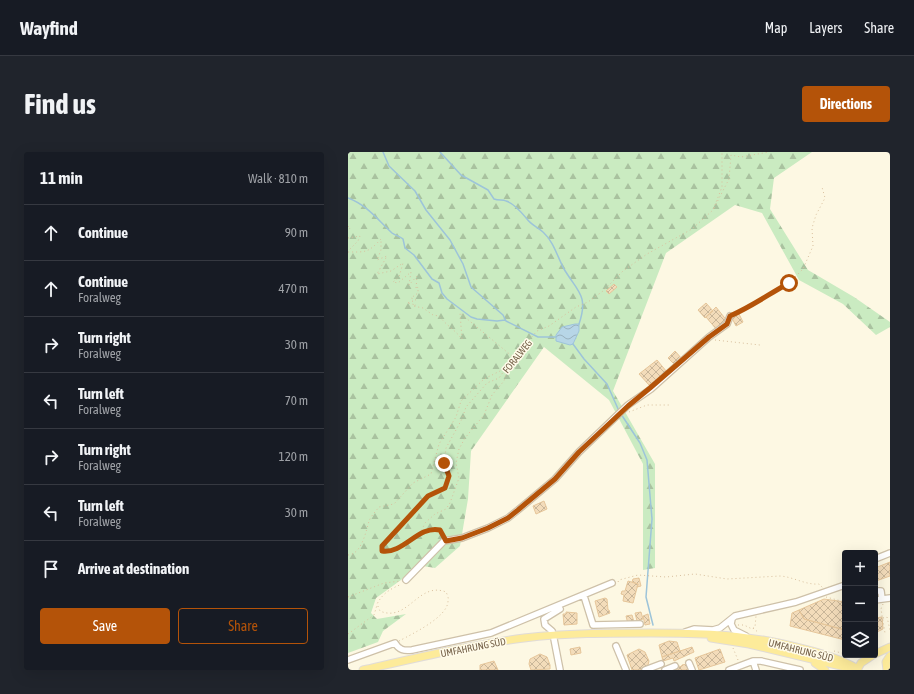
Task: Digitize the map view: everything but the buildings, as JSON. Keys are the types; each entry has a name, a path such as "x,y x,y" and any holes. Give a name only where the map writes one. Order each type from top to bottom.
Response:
{"main road":[{"name":"UMFAHRUNG SÜD","path":"363,670 460,649 524,638 586,633 685,632 749,638 793,646 842,660 858,670"},
{"name":"UMFAHRUNG SÜD","path":"657,633 742,643 858,670"},
{"path":"878,652 890,647"},
{"path":"803,656 825,670"},
{"path":"887,670 886,662 890,656"},
{"path":"858,670 861,663 868,658"}],"street":[{"path":"406,580 446,541 474,534 508,518 555,479 579,452 621,413 706,340 727,324 730,316"},
{"path":"878,558 890,553"},
{"path":"348,660 395,643 398,648 402,650 412,650 491,633 615,583"},
{"path":"685,632 694,629 720,628 736,616 796,602 842,586"},
{"path":"878,591 881,591 883,601"},
{"path":"584,596 593,625 640,624"},
{"path":"878,600 883,601 890,598"},
{"path":"552,631 545,625 544,619 561,608 561,606"},
{"path":"732,619 731,624 734,630 749,638"},
{"path":"554,640 560,670"},
{"path":"616,646 626,670"},
{"path":"753,661 756,670"},
{"path":"729,670 753,661 761,661 800,670"},
{"path":"689,663 692,670"},
{"path":"645,670 661,664"},
{"path":"665,670 675,666"}],"path":[{"name":"FORALWEG","path":"446,541 440,530 431,530 419,534 401,547 388,552 382,551 382,546 428,496 445,488 449,476 444,463 446,448 462,419 466,407 486,383 499,378 514,357 537,332 603,291 623,271 647,254 692,228 713,210 722,186 722,152"},
{"path":"713,210 723,195 729,179 731,155 741,157 769,152"},
{"path":"730,316 753,305 765,295 789,283 803,269 813,246 812,228 825,198 822,187"},
{"path":"348,227 349,226 350,228 348,231"},
{"path":"348,238 360,236 358,241 348,251"},
{"path":"348,251 363,253 370,250 381,239 381,250 377,260 387,256 377,274 391,271 403,263 399,277 393,282 398,283 411,272 408,285 417,276 416,289 418,287 418,294 411,298 416,300 407,303 416,305 413,306 423,308 433,315 439,316 446,325 458,333 462,339 460,313 514,357"},
{"path":"706,340 760,345"},
{"path":"419,534 425,523 435,514 446,509 450,503 459,478 456,463 459,449 465,438 484,415 492,395 504,381 510,362"},
{"path":"348,555 356,551 367,534 370,519 379,507 394,504 413,483 430,474 440,444 456,417 461,401 484,379 500,371 510,362"},
{"path":"621,413 628,413 647,405 671,405"},
{"path":"615,583 619,580 638,576 695,574 727,579 740,577 789,576 812,584 819,584 823,588"},
{"path":"348,597 384,583 406,580"},
{"path":"348,634 374,615 381,596 390,588 404,584 406,580"},
{"path":"377,604 380,611 388,615 399,612 427,591 440,589 446,592 448,601 445,611 424,627 395,643"},
{"path":"824,595 826,597 842,601"},
{"path":"883,601 881,609 885,633"},
{"path":"736,626 741,624 750,629 753,628 755,618 760,615"},
{"path":"883,618 887,617 890,630"},
{"path":"733,646 740,666"}],"green space":[{"path":"348,152 812,152 774,178 770,209 808,270 854,297 890,322 890,327 876,335 843,304 799,280 762,213 735,205 666,253 613,391 655,464 655,568 643,570 643,464 609,400 544,347 471,451 468,499 460,546 435,568 417,565 401,580 376,598 371,613 377,619 406,614 383,631 378,642 348,653"}],"water":[{"path":"579,324 579,331 573,344 570,345 556,341 556,335 562,327"}],"waterway":[{"path":"383,152 389,166 415,191 426,210 450,240 463,264 471,287 503,315 506,321 538,337 556,337"},
{"path":"440,152 461,175 488,190 494,199 505,200 512,204 530,223 547,236 553,245 564,269 580,294 583,306 579,324"},
{"path":"348,198 367,209 392,233 403,239 405,248 414,255 432,279 439,283 442,293 447,299 471,317 497,321 505,320"},
{"path":"573,344 584,359 607,384 619,411"},
{"path":"621,414 640,443 647,460 652,519 646,597 653,625"}],"route":[{"path":"444,463 449,476 449,481 445,488 428,496 408,519 399,526 391,538 382,546 382,551 388,552 401,547 419,534 431,530 440,530 446,541 474,534 508,518 555,479 579,452 628,406 709,337 727,324 730,316 753,305 765,295 789,283"}]}
